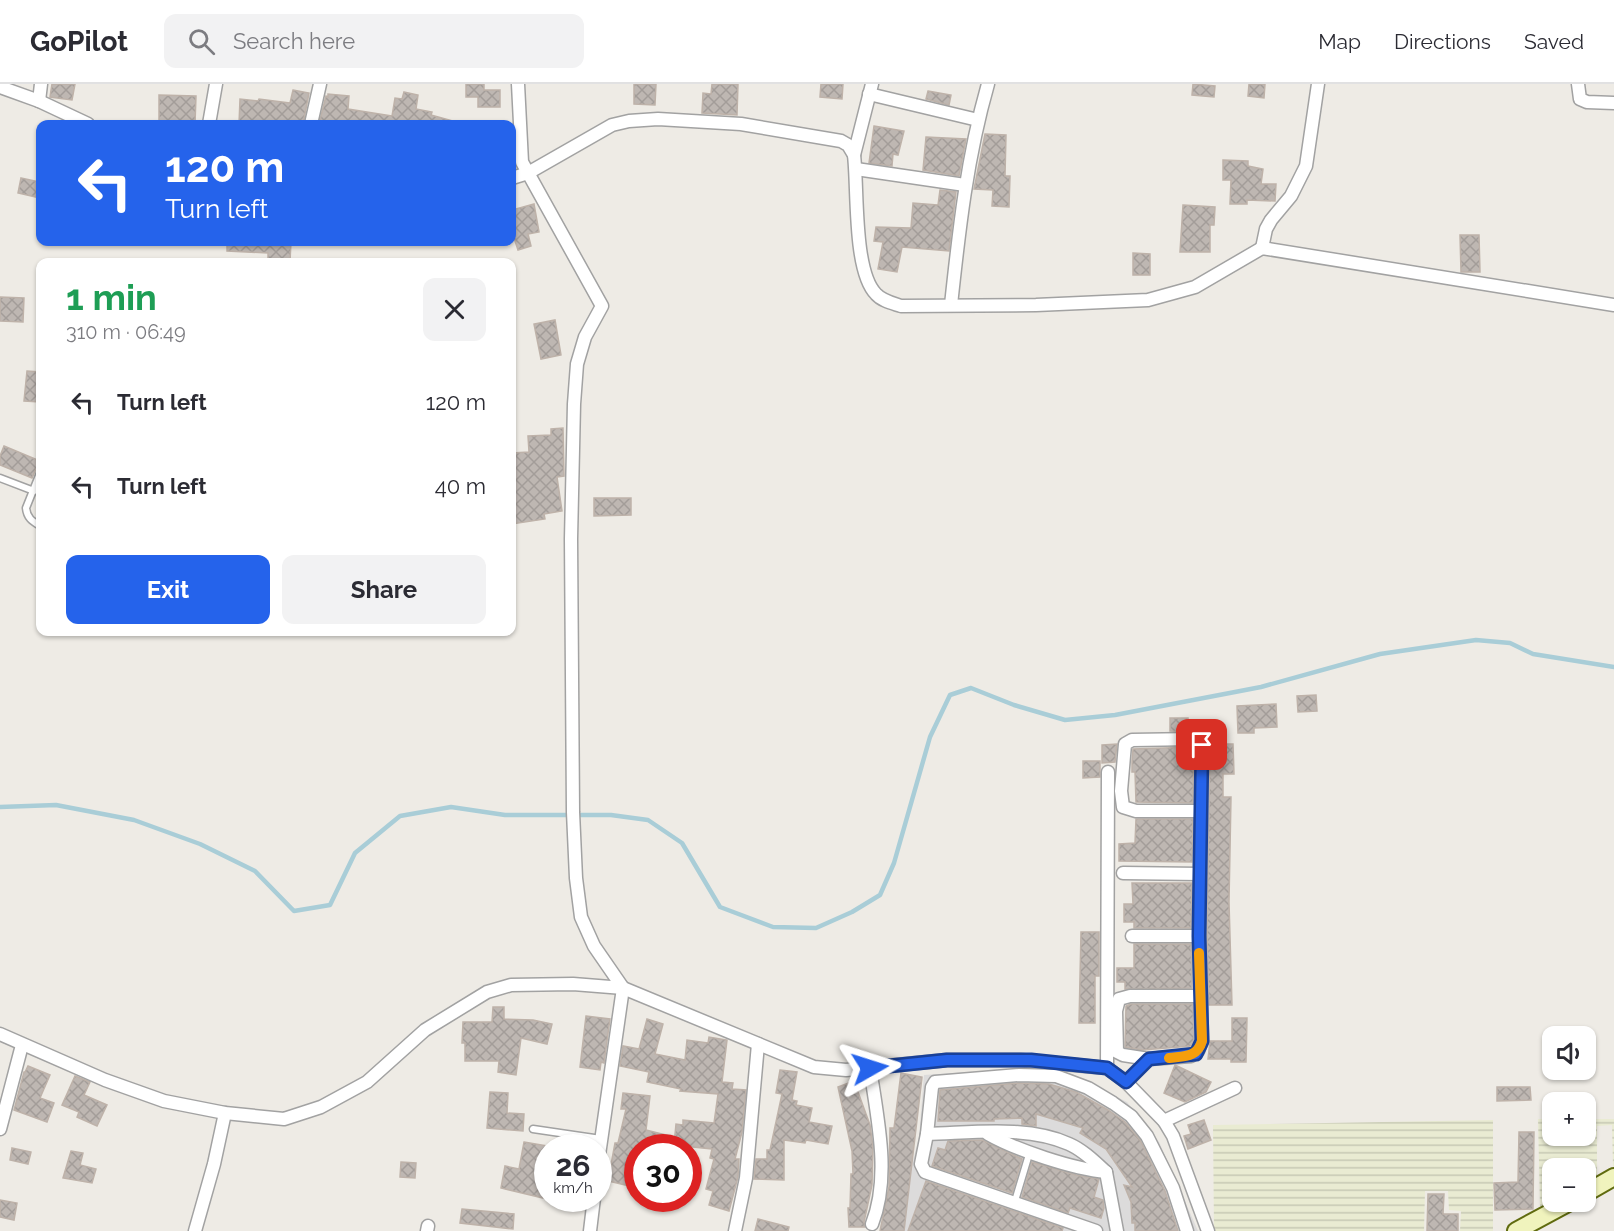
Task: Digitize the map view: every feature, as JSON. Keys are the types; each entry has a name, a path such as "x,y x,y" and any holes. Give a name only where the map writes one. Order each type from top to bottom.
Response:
{"main road":[{"path":"1596,1187 1614,1177"},
{"path":"1516,1231 1543,1220 1555,1212"}],"street":[{"path":"39,101 41,84"},
{"path":"210,120 216,84"},
{"path":"312,120 320,84"},
{"path":"518,84 522,162 602,306 585,337 577,364 571,529 573,812 576,878 581,917 594,946 623,988 603,1134"},
{"path":"951,305 965,185 988,84"},
{"path":"1262,248 1266,229 1291,196 1306,166 1318,84"},
{"path":"1578,84 1580,99 1587,102 1614,103"},
{"path":"0,87 39,101 79,120"},
{"path":"978,120 871,89 854,155 858,235 866,275 874,292 886,301 901,306 1036,305 1148,300 1195,287 1262,248 1614,305"},
{"path":"516,177 528,173 612,125 658,119 741,124 841,141 848,145 854,155"},
{"path":"856,169 965,185"},
{"path":"1200,810 1136,811 1123,807 1120,791 1125,744 1132,740 1199,739 1202,745 1199,936 1201,996 1202,1041 1196,1054 1149,1059 1117,1052 1116,1011 1119,999 1130,996 1201,996"},
{"path":"1107,1068 1108,772"},
{"path":"1123,873 1200,874"},
{"path":"1132,936 1199,936"},
{"path":"0,1034 105,1080 164,1101 225,1113 284,1119 321,1107 368,1082 425,1030 487,992 511,985 589,984 623,988 814,1067 846,1070 947,1060 1031,1060 1107,1068 1126,1082 1164,1121 1173,1136 1208,1231"},
{"path":"735,1231 746,1178 758,1044"},
{"path":"0,1129 22,1045"},
{"path":"1126,1082 1149,1059"},
{"path":"870,1068 881,1155 878,1209 872,1224"},
{"path":"1096,1231 1015,1201 925,1172 921,1164 932,1087 938,1080 1019,1075 1056,1076 1113,1102 1131,1116 1146,1136 1173,1188 1187,1231"},
{"path":"1164,1121 1235,1088"},
{"path":"195,1231 214,1164 225,1113"},
{"path":"927,1134 1023,1132 1071,1144 1106,1172 1117,1231"},
{"path":"986,1133 1005,1144 1088,1170 1106,1172"},
{"path":"590,1231 592,1212"}],"lane":[{"path":"0,478 34,491"},
{"path":"36,485 26,508 27,514 36,523"},
{"path":"533,1129 568,1134"},
{"path":"1015,1201 1030,1151"}],"shaded area":[{"path":"1029,1068 1072,1074 1127,1102 1159,1142 1198,1231 895,1231 919,1137 924,1075"}],"green space":[{"path":"1538,1119 1542,1119 1542,1146 1596,1146 1596,1119 1614,1119 1614,1166 1612,1125 1597,1126 1597,1175 1596,1158 1542,1158 1542,1206 1540,1207"},
{"path":"1493,1120 1493,1231 1460,1231 1461,1211 1449,1210 1448,1191 1425,1191 1424,1231 1214,1231 1213,1125"}],"building":[{"path":"52,84 75,84 72,100 50,97"},
{"path":"466,84 484,84 484,90 500,90 500,107 478,107 478,97 466,97"},
{"path":"634,84 656,84 655,105 634,104"},
{"path":"712,84 738,84 737,115 702,113 703,93 711,94"},
{"path":"821,84 843,84 842,99 820,97"},
{"path":"1193,84 1215,86 1214,97 1192,95"},
{"path":"1249,84 1265,84 1264,98 1248,96"},
{"path":"293,90 309,93 304,120 239,120 240,99 290,103"},
{"path":"928,91 951,95 949,105 926,99"},
{"path":"404,92 418,95 416,109 432,112 431,115 449,120 320,120 328,94 349,96 348,109 392,116 395,98 402,99"},
{"path":"159,95 196,96 195,120 159,120"},
{"path":"874,126 904,131 898,155 893,154 892,166 869,163"},
{"path":"985,134 1006,135 1005,176 1010,176 1009,207 992,206 993,190 974,189"},
{"path":"926,137 966,139 959,176 923,170"},
{"path":"1223,160 1248,161 1248,166 1263,169 1261,184 1276,184 1275,201 1247,200 1247,204 1230,204 1231,180 1223,180"},
{"path":"21,178 36,181 36,197 18,193"},
{"path":"940,190 956,192 949,251 902,247 897,272 878,269 883,242 874,241 876,227 911,228 913,203 938,205"},
{"path":"534,204 539,232 528,234 531,246 518,250 516,244 516,209"},
{"path":"1183,205 1215,207 1214,225 1210,225 1210,252 1180,252"},
{"path":"1460,235 1479,235 1480,272 1461,272"},
{"path":"227,246 291,246 290,258 268,258 268,253 227,251"},
{"path":"1133,253 1150,254 1150,275 1133,275"},
{"path":"0,297 24,298 23,322 0,321"},
{"path":"555,320 561,355 541,359 534,324"},
{"path":"27,371 36,372 36,402 24,401"},
{"path":"563,428 564,476 557,477 562,511 544,514 545,519 516,523 516,453 529,452 528,436 551,435 551,429"},
{"path":"4,446 36,459 36,469 32,478 0,465 0,456"},
{"path":"594,498 631,498 631,515 594,516"},
{"path":"1316,695 1317,711 1298,712 1297,696"},
{"path":"1276,704 1277,727 1254,728 1254,733 1238,733 1237,706"},
{"path":"1170,718 1188,718 1188,725 1213,724 1213,744 1233,744 1234,774 1223,774 1223,797 1231,797 1229,902 1232,1005 1209,1005 1207,936 1210,745 1203,732 1170,731"},
{"path":"1117,744 1115,762 1102,763 1102,745"},
{"path":"1194,747 1193,803 1136,802 1135,772 1132,772 1133,749"},
{"path":"1083,761 1100,761 1100,777 1083,778"},
{"path":"1136,819 1193,819 1192,862 1119,861 1119,844 1135,843"},
{"path":"1132,883 1192,883 1191,928 1134,928 1134,922 1124,922 1124,904 1133,904"},
{"path":"1081,932 1099,932 1099,976 1095,976 1095,1023 1079,1023"},
{"path":"1134,944 1191,944 1192,988 1125,989 1125,982 1117,982 1117,968 1134,968"},
{"path":"1131,1004 1193,1004 1194,1040 1191,1046 1142,1050 1125,1047 1126,1006"},
{"path":"493,1007 504,1007 504,1019 533,1020 552,1024 547,1044 521,1038 516,1075 498,1072 499,1061 465,1061 465,1043 462,1043 463,1022 492,1022"},
{"path":"586,1016 610,1019 604,1063 601,1062 600,1070 580,1067"},
{"path":"1232,1018 1247,1018 1246,1062 1231,1062 1231,1059 1208,1059 1210,1041 1232,1041"},
{"path":"647,1019 663,1024 655,1054 685,1060 687,1040 708,1043 709,1037 727,1040 722,1082 733,1083 732,1089 746,1090 742,1132 735,1159 739,1159 738,1177 729,1211 709,1205 713,1191 706,1189 714,1159 710,1158 712,1149 702,1148 702,1134 675,1134 676,1124 683,1125 683,1120 714,1123 718,1094 680,1091 681,1089 647,1082 649,1072 620,1066 623,1046 639,1049"},
{"path":"1175,1065 1211,1082 1206,1092 1185,1102 1164,1093"},
{"path":"28,1066 50,1075 40,1098 54,1103 47,1122 14,1110 24,1072"},
{"path":"780,1070 797,1072 792,1100 797,1101 796,1105 812,1108 809,1122 832,1126 828,1144 806,1140 805,1143 784,1140 784,1180 754,1179 756,1159 767,1159 767,1150 770,1150 782,1094 776,1093"},
{"path":"901,1073 922,1077 904,1231 880,1231 889,1187 890,1128 894,1128"},
{"path":"75,1076 90,1082 84,1095 107,1105 97,1126 77,1117 79,1112 62,1105"},
{"path":"854,1081 870,1125 873,1147 872,1185 864,1222 865,1227 849,1227 848,1208 850,1208 851,1174 853,1174 852,1151 838,1087"},
{"path":"1019,1083 1049,1084 1076,1092 1125,1122 1140,1140 1165,1191 1178,1231 1135,1231 1135,1223 1132,1223 1131,1202 1124,1185 1132,1187 1106,1149 1080,1133 1083,1128 1036,1114 1036,1126 1022,1124 1022,1118 994,1119 994,1121 938,1121 940,1090"},
{"path":"1497,1087 1530,1087 1531,1100 1497,1101"},
{"path":"490,1092 508,1093 507,1113 524,1114 523,1131 487,1128"},
{"path":"623,1093 650,1096 646,1130 662,1134 624,1134 624,1185 612,1182 615,1143 618,1143 626,1109 621,1109"},
{"path":"1204,1120 1211,1140 1188,1149 1184,1136 1191,1134 1188,1125"},
{"path":"1519,1132 1534,1132 1533,1209 1495,1210 1494,1183 1518,1182"},
{"path":"982,1140 1022,1159 1012,1193 932,1166 938,1148 945,1150 948,1141"},
{"path":"524,1142 534,1144 534,1196 501,1188 505,1166 519,1169"},
{"path":"12,1148 31,1152 28,1164 10,1160"},
{"path":"71,1151 83,1153 80,1165 96,1169 92,1183 63,1178"},
{"path":"401,1162 416,1163 415,1178 400,1177"},
{"path":"1032,1162 1099,1179 1094,1197 1103,1200 1104,1208 1101,1218 1070,1208 1068,1213 1022,1197"},
{"path":"926,1181 1063,1228 1062,1231 908,1231"},
{"path":"1428,1194 1444,1194 1443,1214 1458,1214 1458,1231 1427,1231"},
{"path":"0,1200 17,1203 14,1220 0,1217"},
{"path":"462,1209 514,1214 513,1229 460,1223"},
{"path":"758,1219 789,1227 788,1231 755,1231"}],"waterway":[{"path":"0,807 56,805 134,820 200,844 255,871 294,911 330,905 355,853 400,816 451,807 505,815 611,815 648,820 682,843 720,907 773,927 816,928 852,912 880,895 894,863 930,737 950,695 971,688 1014,705 1065,720 1115,715 1261,687 1380,654 1476,640 1510,643 1533,654 1614,667"}],"slow traffic":[{"path":"1169,1058 1196,1054 1202,1041 1199,953"}],"route":[{"path":"870,1068 947,1060 1031,1060 1107,1068 1126,1082 1149,1059 1196,1054 1202,1041 1199,966 1202,745"}]}
